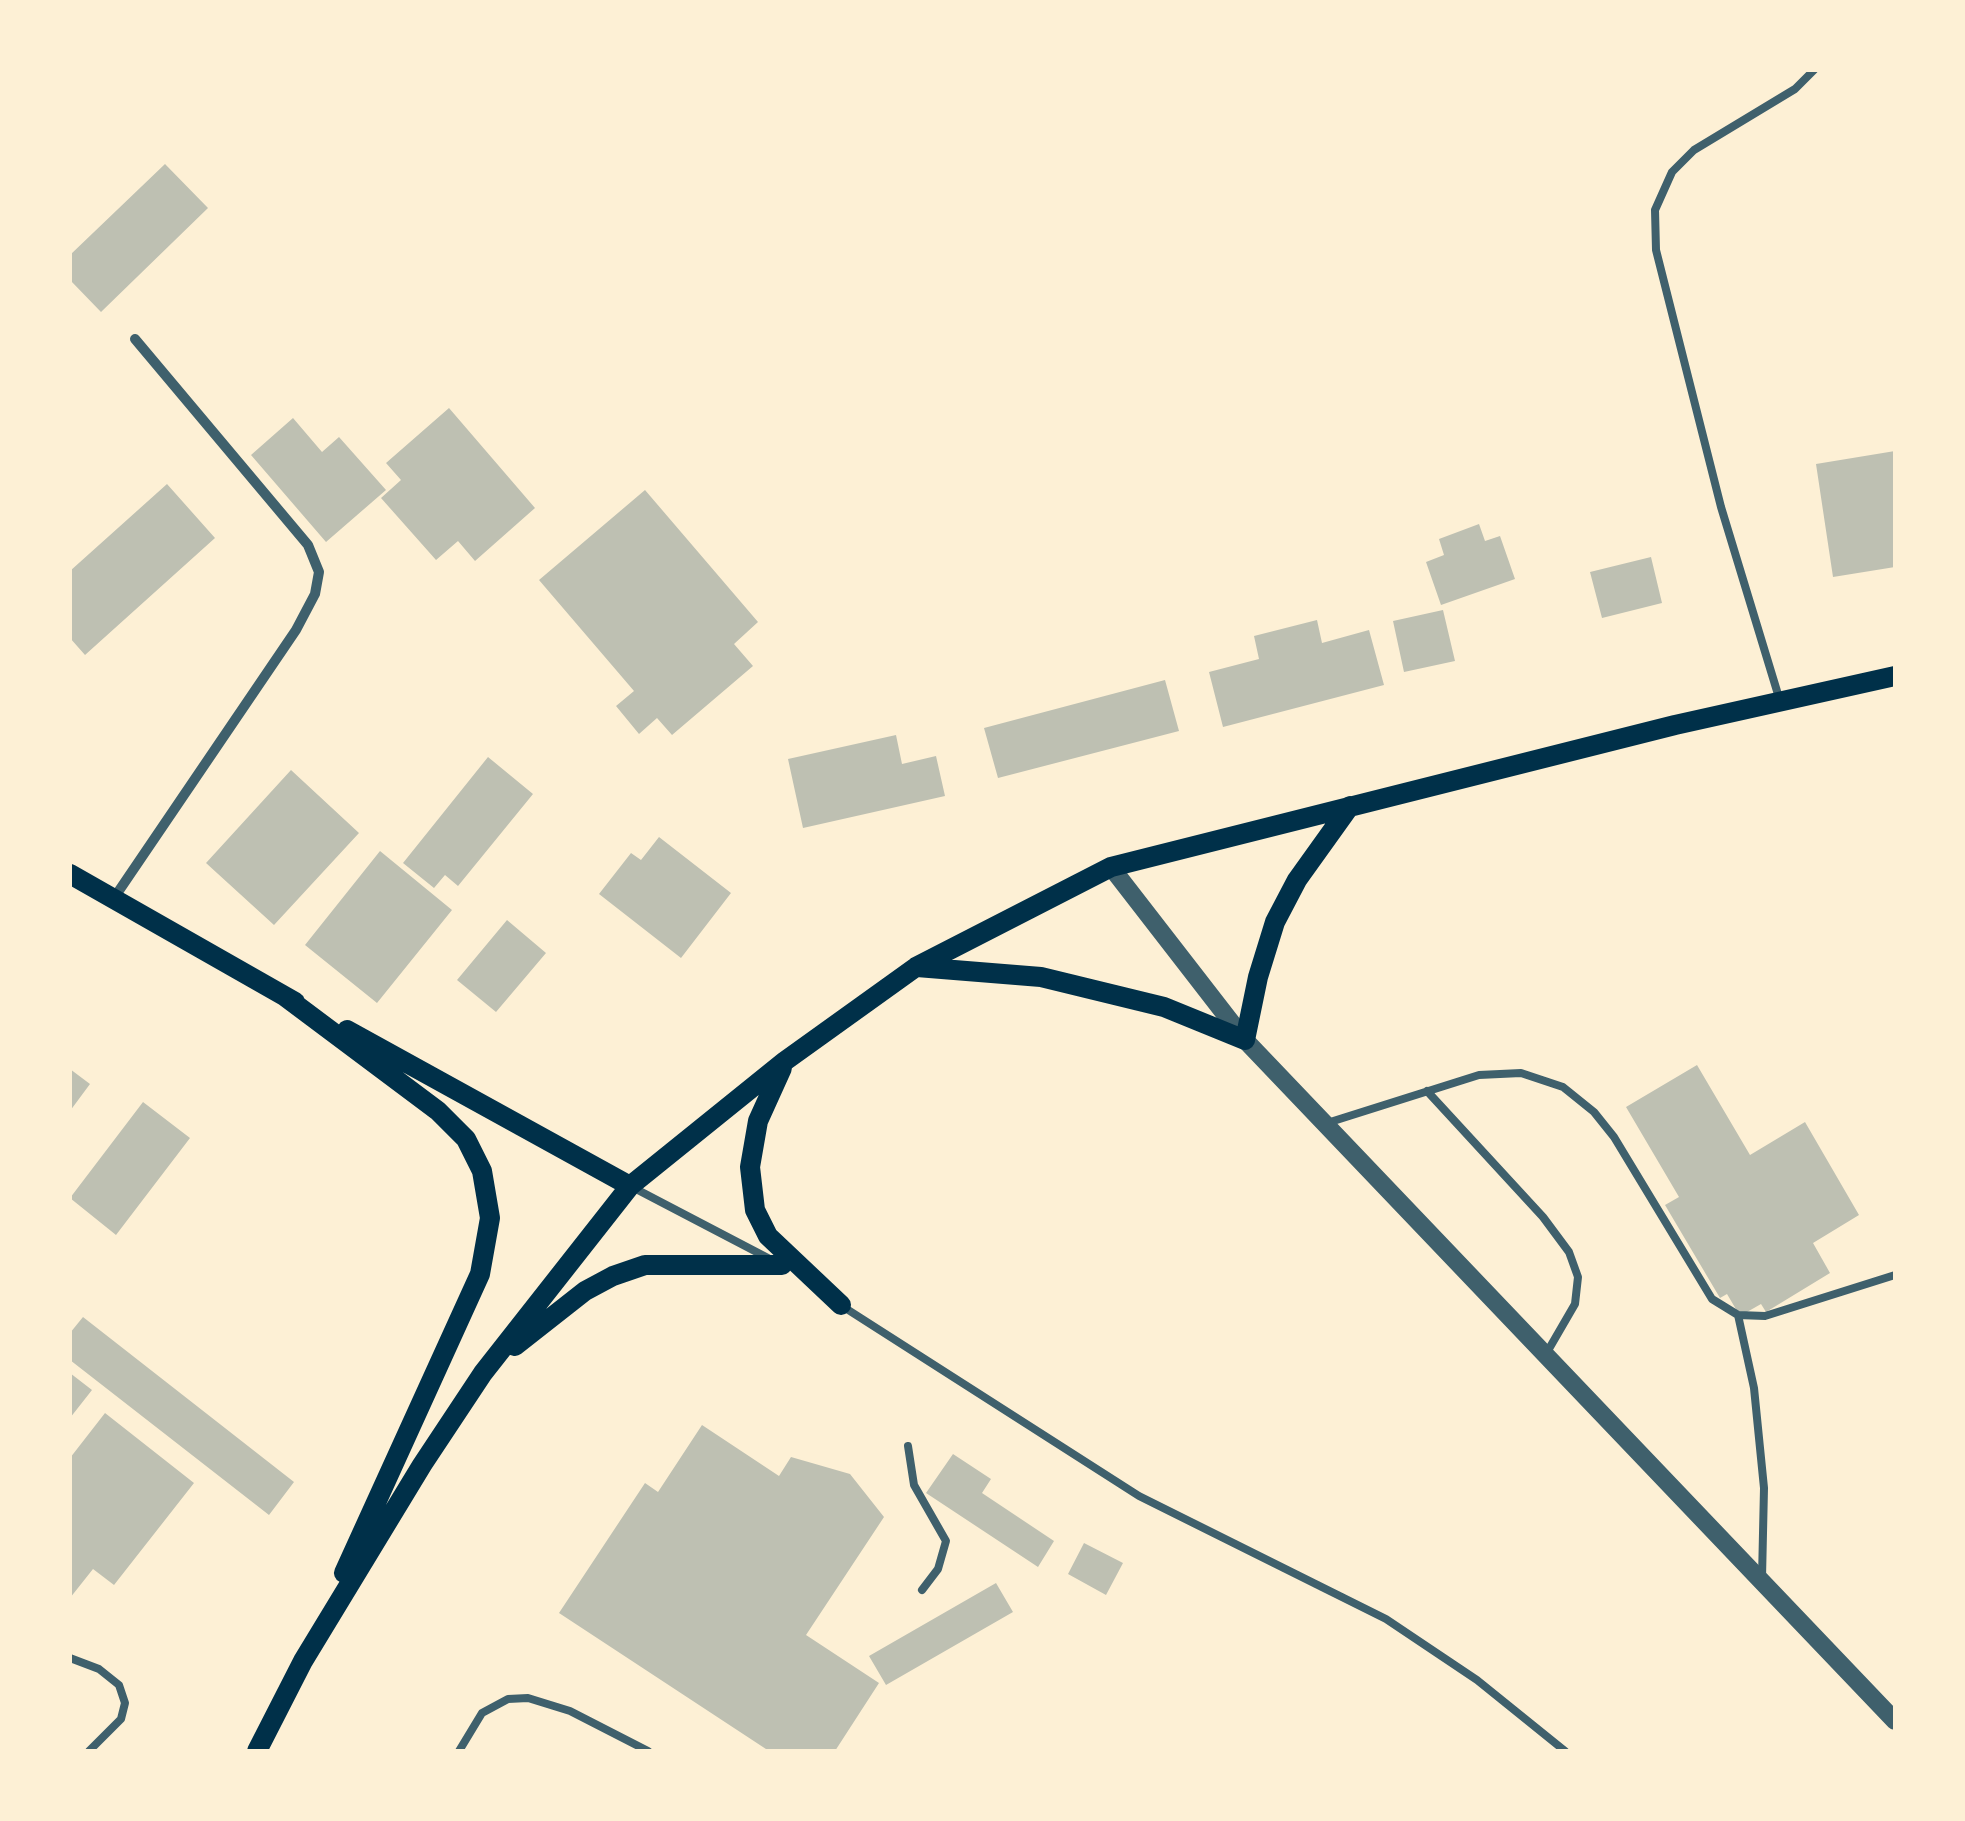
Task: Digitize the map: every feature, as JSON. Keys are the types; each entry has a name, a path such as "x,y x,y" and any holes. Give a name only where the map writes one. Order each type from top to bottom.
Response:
{"main road":[{"path":"303,1661 483,1373 630,1186 786,1061 916,967 1110,867 1675,725 1895,676"},
{"path":"916,967 1041,977 1164,1007 1245,1040 1258,976 1275,922 1297,880 1350,806"},
{"path":"70,874 630,1186"},
{"path":"263,1745 480,1274 490,1218 482,1171 466,1139 438,1111 283,995"},
{"path":"786,1061 758,1120 750,1167 754,1210 768,1236 841,1305"},
{"path":"483,1373 570,1302 613,1276 645,1265 782,1265"}],"street":[{"path":"114,898 296,630 315,594 319,572 308,545 135,338"},
{"path":"1110,867 1245,1040 1895,1720"}],"lane":[{"path":"1781,703 1720,507 1656,250 1656,210 1672,172 1694,150 1795,89 1814,70"},
{"path":"1324,1124 1479,1075 1522,1073 1563,1086 1594,1112 1614,1137 1712,1299 1738,1315 1765,1316 1895,1275"},
{"path":"1428,1091 1542,1216 1569,1252 1578,1277 1576,1304 1545,1356"},
{"path":"630,1186 782,1265 1138,1496 1386,1619 1476,1680 1565,1751"},
{"path":"1738,1315 1754,1388 1762,1468 1762,1582"},
{"path":"908,1446 914,1485 946,1541 938,1569 922,1590"},
{"path":"70,1658 99,1669 119,1684 125,1703 122,1719 89,1751"},
{"path":"459,1751 482,1714 508,1699 528,1698 570,1711 648,1751"}],"building":[{"path":"165,164 208,208 101,312 70,280 70,255"},
{"path":"449,408 535,508 475,561 458,541 436,560 381,498 401,480 386,463"},
{"path":"293,418 322,452 339,437 386,490 326,542 251,455"},
{"path":"1895,451 1895,567 1833,577 1816,464"},
{"path":"167,484 215,538 85,655 70,638 70,571"},
{"path":"645,490 758,622 734,644 753,666 672,735 657,718 639,734 616,706 634,691 539,580"},
{"path":"1479,524 1485,541 1500,536 1515,579 1441,605 1426,562 1444,555 1439,539"},
{"path":"1651,557 1662,603 1602,618 1590,572"},
{"path":"1443,610 1455,661 1404,672 1393,621"},
{"path":"1317,620 1322,643 1369,630 1384,685 1223,727 1209,672 1259,659 1254,636"},
{"path":"1165,680 1179,731 998,778 984,728"},
{"path":"896,735 902,764 936,756 945,796 803,828 788,759"},
{"path":"488,757 533,794 458,886 445,875 434,888 403,863"},
{"path":"291,770 359,833 274,925 206,863"},
{"path":"659,837 731,893 681,958 599,894 631,853 641,860"},
{"path":"380,851 452,910 377,1003 305,945"},
{"path":"507,920 546,953 496,1012 457,980"},
{"path":"1697,1065 1750,1155 1805,1122 1859,1215 1813,1243 1830,1273 1766,1312 1761,1304 1740,1316 1727,1294 1720,1298 1665,1205 1679,1197 1626,1107"},
{"path":"70,1069 90,1084 70,1111"},
{"path":"143,1102 190,1138 116,1235 70,1198"},
{"path":"83,1317 294,1482 269,1515 70,1360 70,1333"},
{"path":"70,1373 92,1390 70,1418"},
{"path":"105,1413 194,1483 114,1585 93,1569 70,1598 70,1458"},
{"path":"702,1425 779,1476 791,1457 850,1474 884,1517 806,1635 879,1683 835,1751 769,1751 559,1613 645,1483 658,1492"},
{"path":"953,1454 991,1479 982,1493 1054,1541 1038,1567 926,1493"},
{"path":"1084,1543 1123,1563 1106,1595 1068,1574"},
{"path":"996,1583 1013,1612 886,1685 869,1656"}]}
